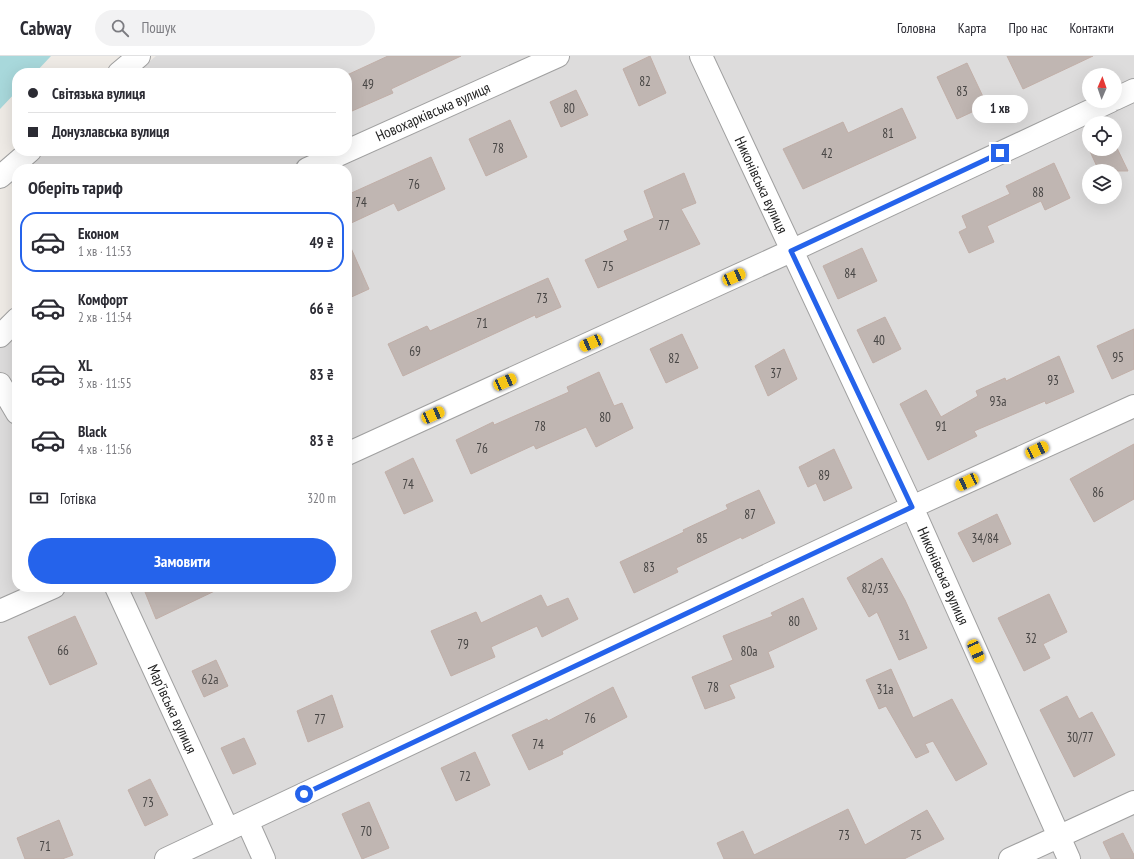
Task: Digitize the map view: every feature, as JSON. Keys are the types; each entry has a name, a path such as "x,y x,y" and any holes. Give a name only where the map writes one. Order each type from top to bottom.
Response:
{"street":[{"path":"125,68 139,56"},
{"name":"Новохарківська вулиця","path":"352,149 558,56"},
{"name":"Никонівська вулиця","path":"701,56 912,507 1069,859"},
{"path":"1122,96 1134,90"},
{"path":"352,452 791,251 1096,108"},
{"path":"15,164 24,156"},
{"name":"Новохарківська вулиця","path":"318,164 336,156"},
{"path":"0,177 12,167"},
{"path":"0,336 12,324"},
{"path":"0,384 12,404"},
{"path":"166,859 912,507 1134,406"},
{"path":"0,611 43,592"},
{"name":"Мар'ївська вулиця","path":"119,592 238,826 264,859"},
{"path":"1010,859 1134,802"}],"shaded area":[{"path":"156,56 1134,56 1134,859 0,859 0,344 12,338 12,592 352,592 352,164 30,164 39,156 352,156 352,68 142,68"}],"water":[{"path":"0,56 51,56 40,68 12,68 12,96 0,109"}],"building":[{"path":"388,56 461,56 391,89 393,93 352,111 352,73"},
{"path":"650,56 666,93 639,106 623,69"},
{"path":"1007,56 1093,56 1023,89"},
{"path":"967,63 987,105 957,119 937,77"},
{"path":"576,90 588,115 561,127 550,102"},
{"path":"902,108 916,138 803,189 783,149 843,122 848,133"},
{"path":"510,120 527,157 486,176 469,139"},
{"path":"1092,156 1121,156 1128,171 1122,171 1122,164 1096,164"},
{"path":"431,157 445,189 398,211 394,203 352,223 352,193"},
{"path":"1054,163 1070,198 1045,210 1041,201 987,226 994,242 969,253 959,232 967,228 962,216 1010,194 1006,186"},
{"path":"684,173 696,203 681,209 700,244 598,288 585,260 628,240 624,231 654,218 644,191"},
{"path":"862,248 877,281 838,299 823,266"},
{"path":"352,250 369,289 352,297"},
{"path":"548,278 561,307 536,318 535,315 403,376 388,344 427,326 430,331"},
{"path":"885,317 901,349 873,363 857,330"},
{"path":"1134,329 1134,369 1112,379 1097,346"},
{"path":"682,334 698,368 666,383 650,349"},
{"path":"784,349 797,379 768,396 755,366"},
{"path":"1059,356 1074,392 1046,404 1045,401 974,431 977,436 928,460 900,404 926,390 941,417 978,396 976,391 1005,378 1006,381"},
{"path":"599,372 614,406 622,403 633,428 596,447 586,427 536,449 534,445 471,474 456,440 493,422 494,425 569,392 567,387"},
{"path":"1134,444 1134,499 1094,522 1070,479"},
{"path":"834,449 852,488 824,501 816,483 808,487 799,467"},
{"path":"413,458 433,501 404,514 385,472"},
{"path":"759,490 775,523 742,539 741,537 676,568 678,572 634,593 620,562 684,532 683,530 728,509 726,505"},
{"path":"997,514 1011,544 973,562 958,533"},
{"path":"882,558 905,600 927,648 899,660 877,612 869,617 847,578"},
{"path":"145,592 213,592 156,619"},
{"path":"1049,594 1067,632 1043,644 1050,658 1024,671 998,618"},
{"path":"541,595 547,607 568,598 578,619 542,637 537,626 491,647 495,657 451,676 431,631 476,612 481,623"},
{"path":"803,598 817,629 768,652 774,667 729,685 735,698 705,709 692,677 733,660 723,636 773,616 771,613"},
{"path":"75,616 97,664 50,685 28,637"},
{"path":"216,660 228,686 204,697 192,671"},
{"path":"891,669 913,718 952,699 987,764 956,781 933,741 925,744 929,752 916,758 886,706 879,709 866,680"},
{"path":"613,687 627,717 562,751 563,754 529,770 512,735 547,719 548,721"},
{"path":"332,695 343,727 308,742 297,711"},
{"path":"1067,696 1079,719 1092,712 1115,755 1074,777 1040,710"},
{"path":"244,738 256,764 233,774 221,748"},
{"path":"475,752 490,785 456,801 441,768"},
{"path":"150,779 168,815 145,826 128,790"},
{"path":"369,802 389,848 362,859 342,814"},
{"path":"848,809 865,845 927,810 944,839 904,859 724,859 717,843 743,831 754,855"},
{"path":"59,820 73,855 62,859 25,859 17,838"},
{"path":"1123,833 1134,855 1134,859 1111,859 1103,842"}],"route":[{"path":"304,794 912,507 791,251 1000,153"}]}
